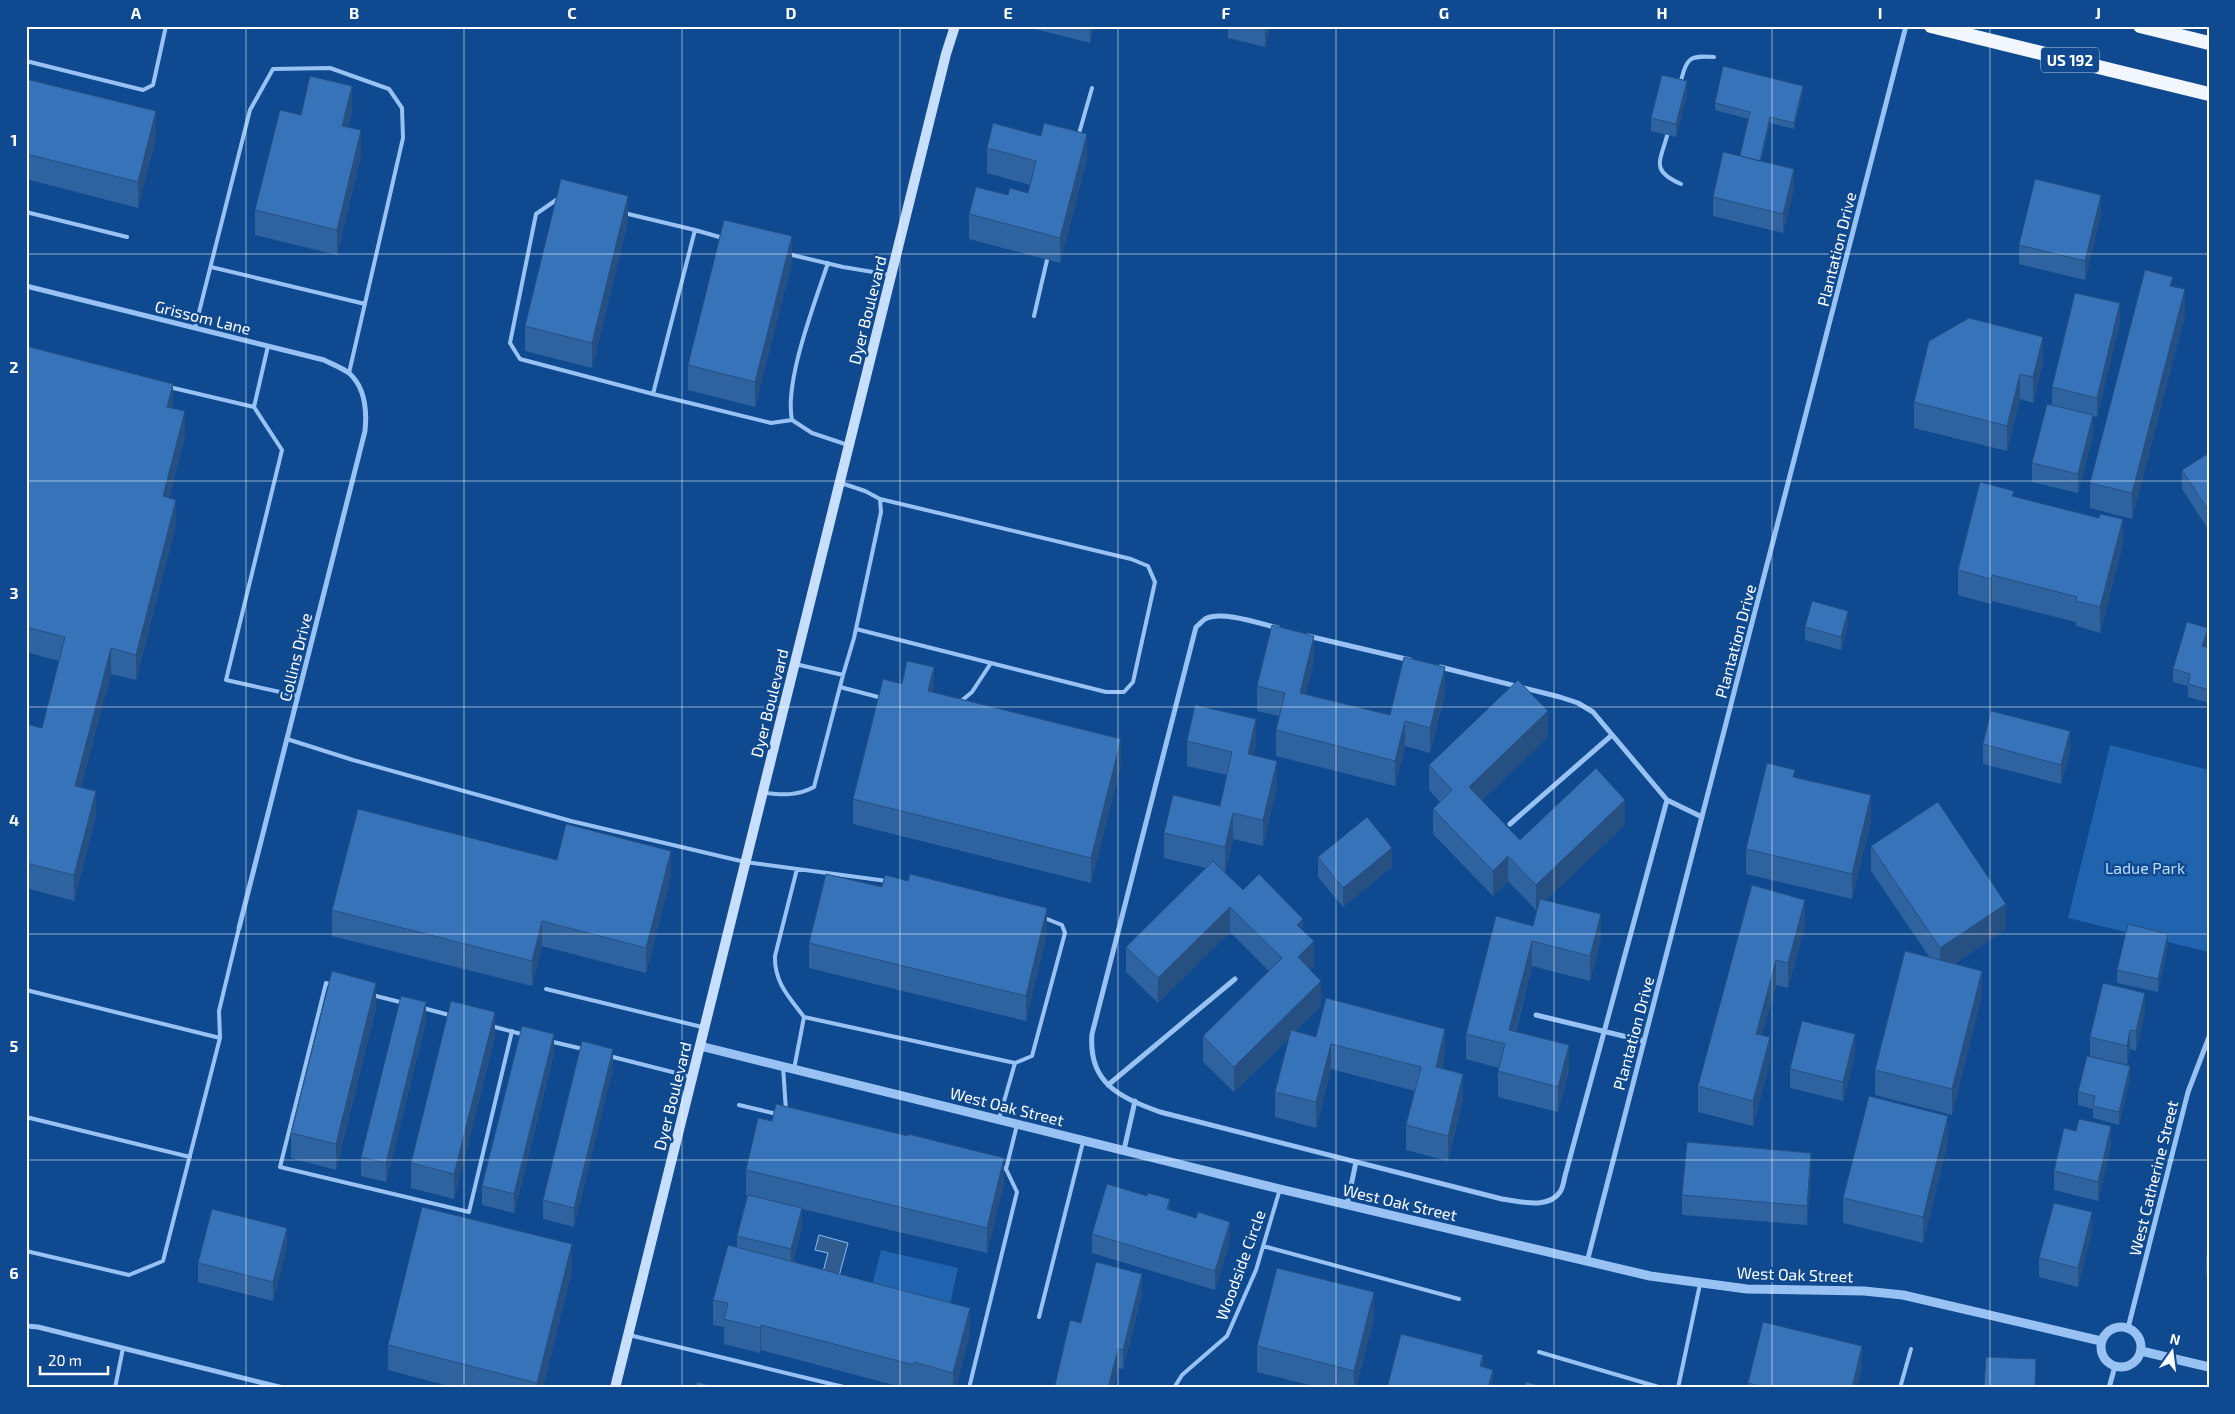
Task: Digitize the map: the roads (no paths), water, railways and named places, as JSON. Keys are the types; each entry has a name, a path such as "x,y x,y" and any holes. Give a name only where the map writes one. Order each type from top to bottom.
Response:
{"highway":[{"name":"US 192","path":"1931,26 2209,94"},
{"path":"2140,26 2209,43"}],"main road":[{"name":"Dyer Boulevard","path":"616,1388 946,54 955,26"}],"street":[{"name":"Plantation Drive","path":"1587,1262 1906,26"},
{"name":"Grissom Lane","path":"26,286 324,360 349,374 362,392"},
{"name":"Collins Drive","path":"239,928 364,431 367,410 362,392"},
{"path":"1288,631 1240,619 1217,616 1206,619 1196,627 1092,1034 1091,1051 1094,1067 1108,1085 1135,1101 1160,1112 1502,1199 1537,1204 1552,1198 1560,1192 1565,1176 1667,800"},
{"path":"1297,633 1420,663"},
{"path":"1429,665 1560,697 1593,712 1667,800 1702,817"},
{"path":"1510,824 1612,735"},
{"path":"1108,1085 1235,979"},
{"path":"1536,1015 1644,1041"},
{"name":"West Catherine Street","path":"2128,1328 2188,1092 2209,1037"},
{"name":"West Oak Street","path":"700,1046 1280,1189 1650,1276 1747,1289 1864,1291 1903,1295 2101,1341"},
{"path":"1124,1150 1135,1101"},
{"path":"1347,1205 1356,1162"},
{"path":"26,1326 38,1327 283,1388"},
{"path":"2122,1326 2128,1328 2137,1334 2141,1351 2138,1358 2131,1364 2123,1367 2115,1366 2103,1356 2100,1346 2101,1341 2111,1329 2122,1326"},
{"path":"2141,1351 2209,1367"},
{"path":"2109,1388 2115,1366"}],"lane":[{"path":"26,62 143,90 153,86 166,26"},
{"path":"1678,93 1685,66 1689,61 1696,56 1714,57"},
{"path":"195,328 250,110 273,69 330,68 389,89 402,108 403,138 349,374"},
{"path":"1075,146 1092,88"},
{"path":"1669,129 1660,165 1661,172 1666,177 1681,184"},
{"path":"569,200 560,198 536,214 510,343 520,359 771,423 792,420"},
{"path":"26,212 126,236"},
{"path":"617,212 733,240"},
{"path":"652,394 695,230"},
{"path":"780,252 828,264 891,275"},
{"path":"1034,316 1047,260"},
{"path":"828,264 801,346 789,407 792,420 812,434 849,446"},
{"path":"211,267 365,304"},
{"path":"254,407 268,346"},
{"path":"159,384 254,407 282,450 226,680 298,696"},
{"path":"840,482 880,499 1131,559 1148,566 1155,582 1133,682 1124,692 1106,692 856,629"},
{"path":"763,792 790,795 804,792 814,787 856,629 881,512 880,499"},
{"path":"795,663 843,675"},
{"path":"954,708 972,692 991,663"},
{"path":"840,687 889,700"},
{"path":"287,739 352,760 571,821 745,862 890,882"},
{"path":"797,869 775,956 775,967 781,987 804,1017 1015,1063 1032,1056 1065,934 1062,925 1032,915"},
{"path":"26,1251 129,1275 164,1261 220,1038 219,1011 239,928"},
{"path":"335,986 326,983 280,1167 469,1212 512,1031"},
{"path":"546,989 704,1027"},
{"path":"26,990 220,1038"},
{"path":"363,993 410,1005"},
{"path":"419,1007 456,1017"},
{"path":"794,1069 804,1017"},
{"path":"484,1024 530,1036"},
{"path":"539,1038 584,1050"},
{"path":"602,1054 692,1077"},
{"path":"999,1119 1015,1063"},
{"path":"739,1105 786,1116 783,1066"},
{"path":"26,1117 190,1157"},
{"path":"969,1388 1017,1192 1006,1170 1017,1124"},
{"path":"1039,1317 1084,1140"},
{"path":"997,1167 1006,1170"},
{"name":"Woodside Circle","path":"1174,1388 1182,1375 1227,1336 1256,1270 1280,1189"},
{"path":"1263,1246 1459,1299"},
{"path":"1678,1388 1700,1284"},
{"path":"628,1335 848,1388"},
{"path":"115,1388 123,1348"},
{"path":"1900,1388 1911,1349"},
{"path":"1539,1352 1662,1388"}],"park label":[{"name":"Ladue Park","path":"2145,867"}]}
